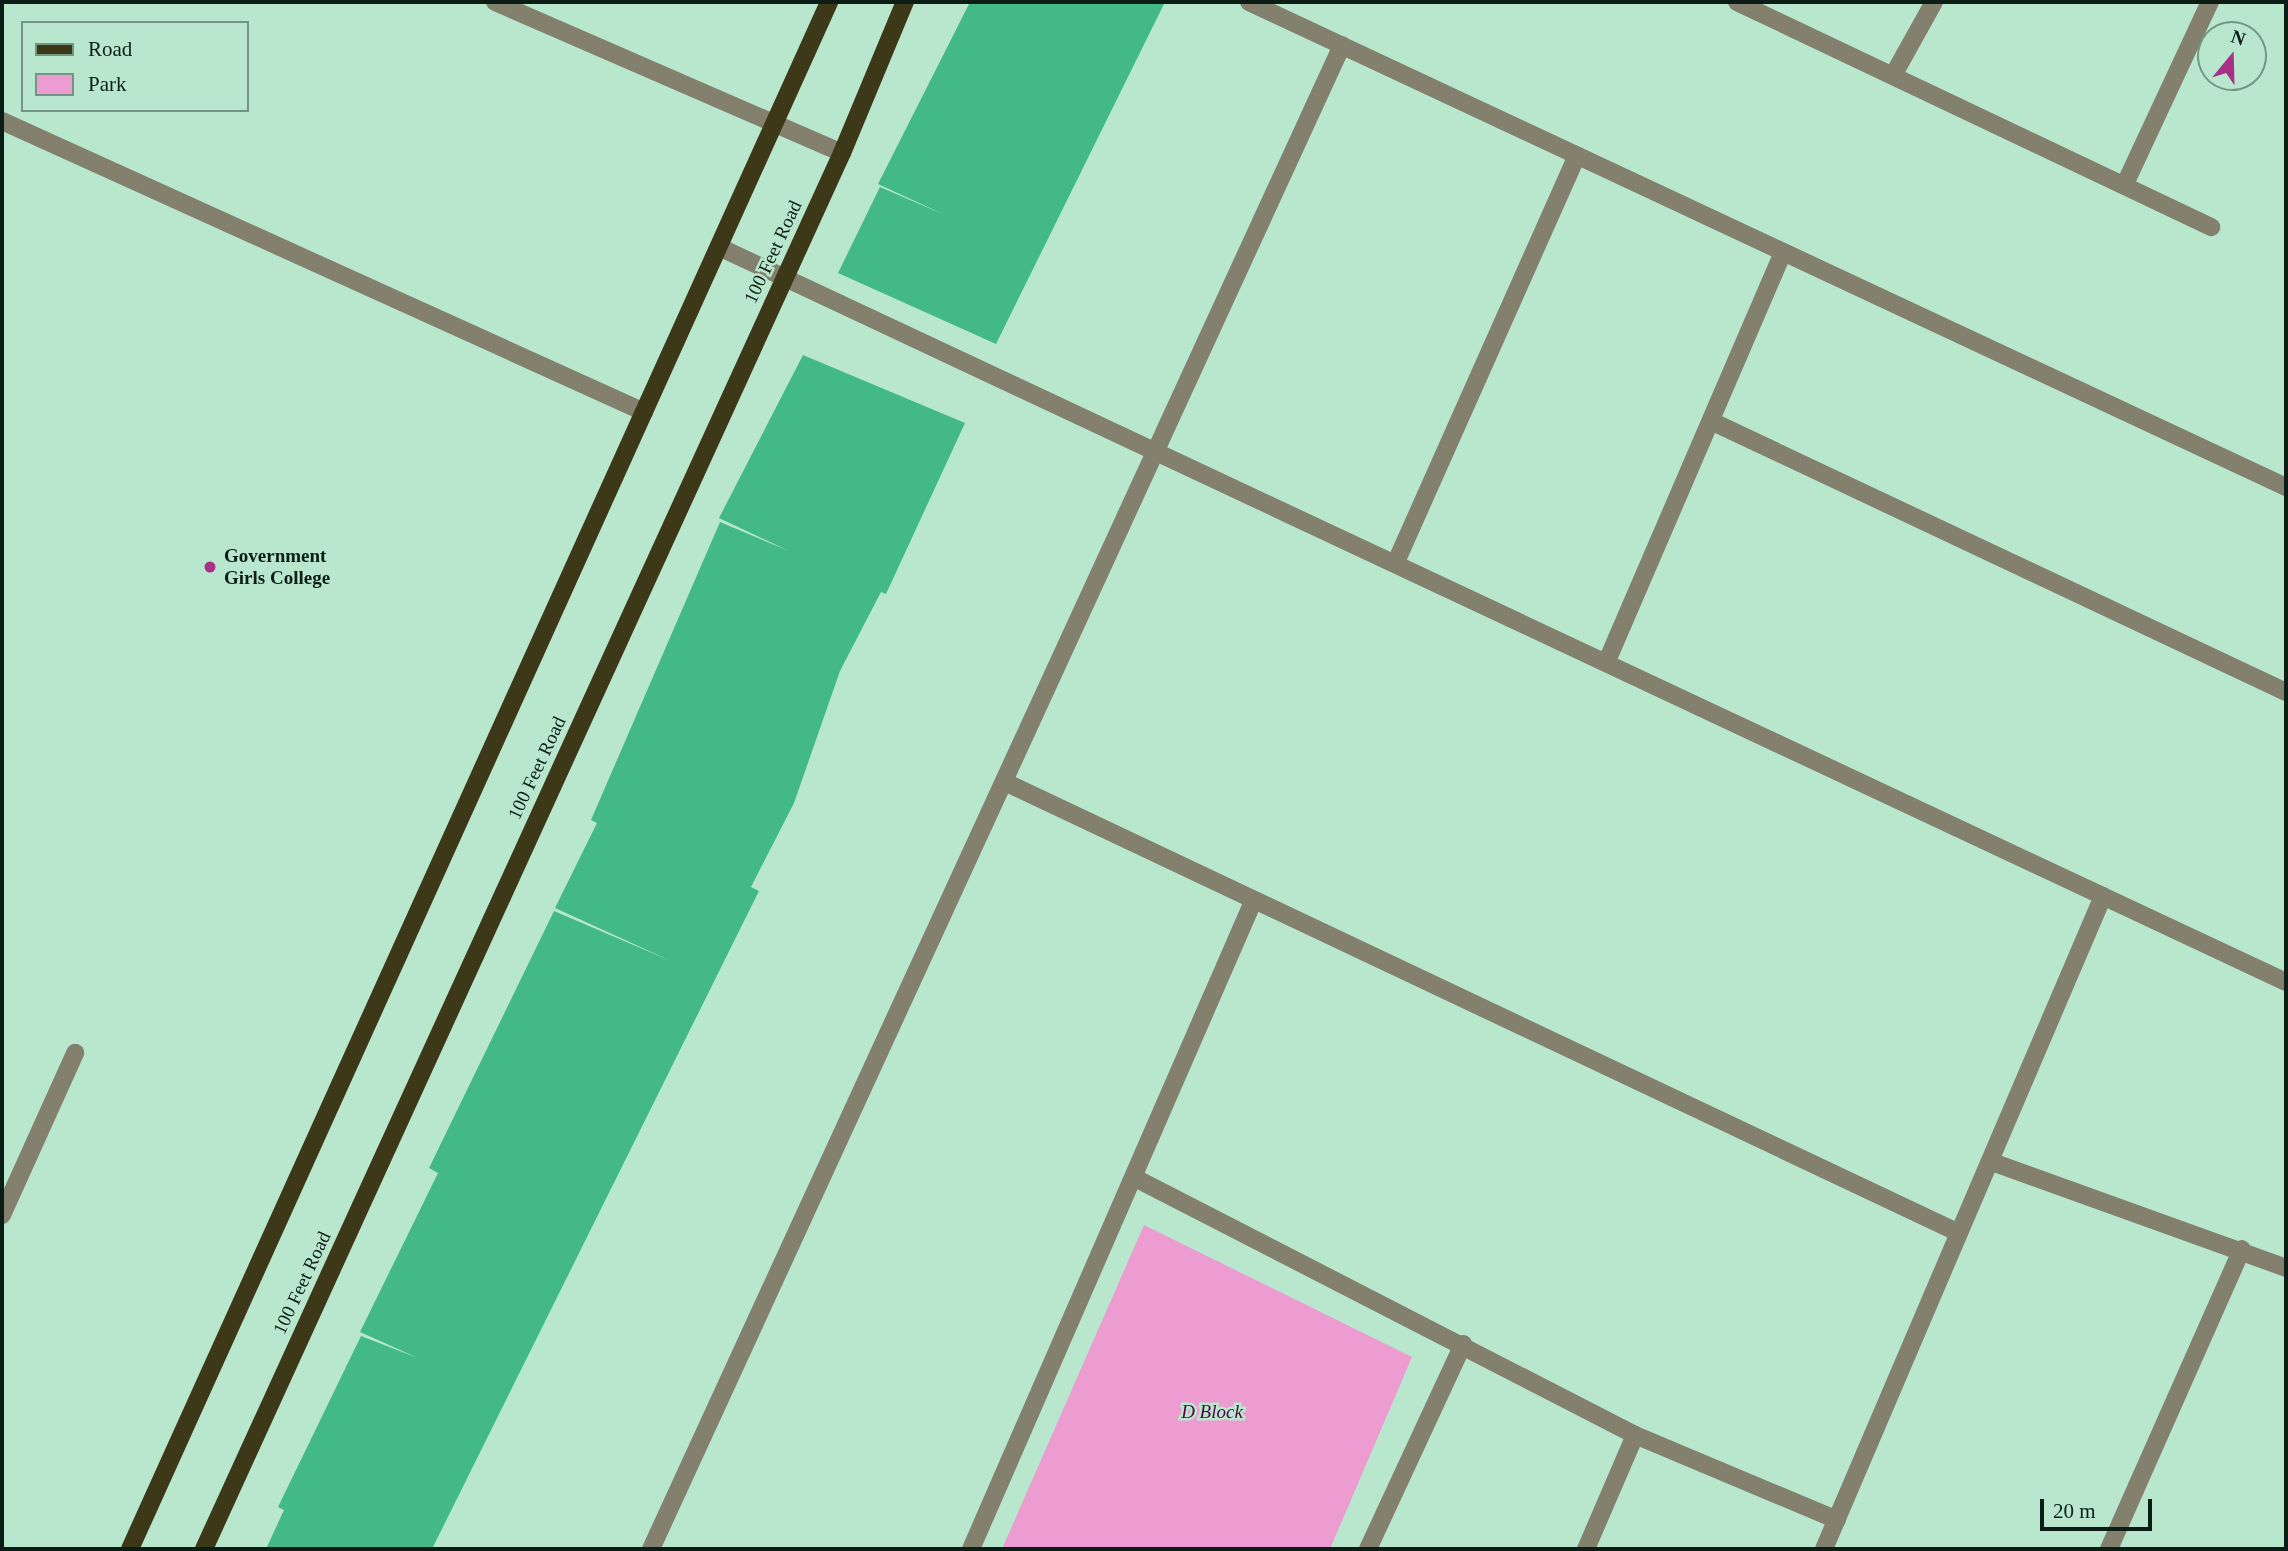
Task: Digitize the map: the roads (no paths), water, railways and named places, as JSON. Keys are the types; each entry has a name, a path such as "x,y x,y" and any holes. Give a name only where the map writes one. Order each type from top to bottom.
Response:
{"main road":[{"path":"130,1549 829,2"},
{"name":"100 Feet Road","path":"204,1549 842,153 905,2"}],"street":[{"path":"495,2 842,153"},
{"path":"1737,2 1895,72 2211,227"},
{"path":"1895,72 1934,2"},
{"path":"2125,184 2210,2"},
{"path":"1252,3 2286,488"},
{"path":"651,1549 1007,783 1342,45"},
{"path":"2,121 644,412"},
{"path":"1396,562 1577,155"},
{"path":"719,247 785,274 2286,982"},
{"path":"1607,662 1713,422 1783,252"},
{"path":"1713,422 2286,692"},
{"path":"1007,783 1252,904 1957,1232"},
{"path":"1824,1549 1957,1232 1992,1162 2103,896"},
{"path":"971,1549 1137,1180 1252,904"},
{"path":"2,1215 75,1053"},
{"path":"1992,1162 2242,1249 2286,1268"},
{"path":"1137,1180 1463,1344 1634,1435 1837,1520"},
{"path":"2109,1549 2242,1249"},
{"path":"1368,1549 1463,1344"},
{"path":"1586,1549 1634,1435"}],"place":[{"name":"Government Girls College","path":"210,567"}],"park label":[{"name":"D Block","path":"1212,1412"}]}
